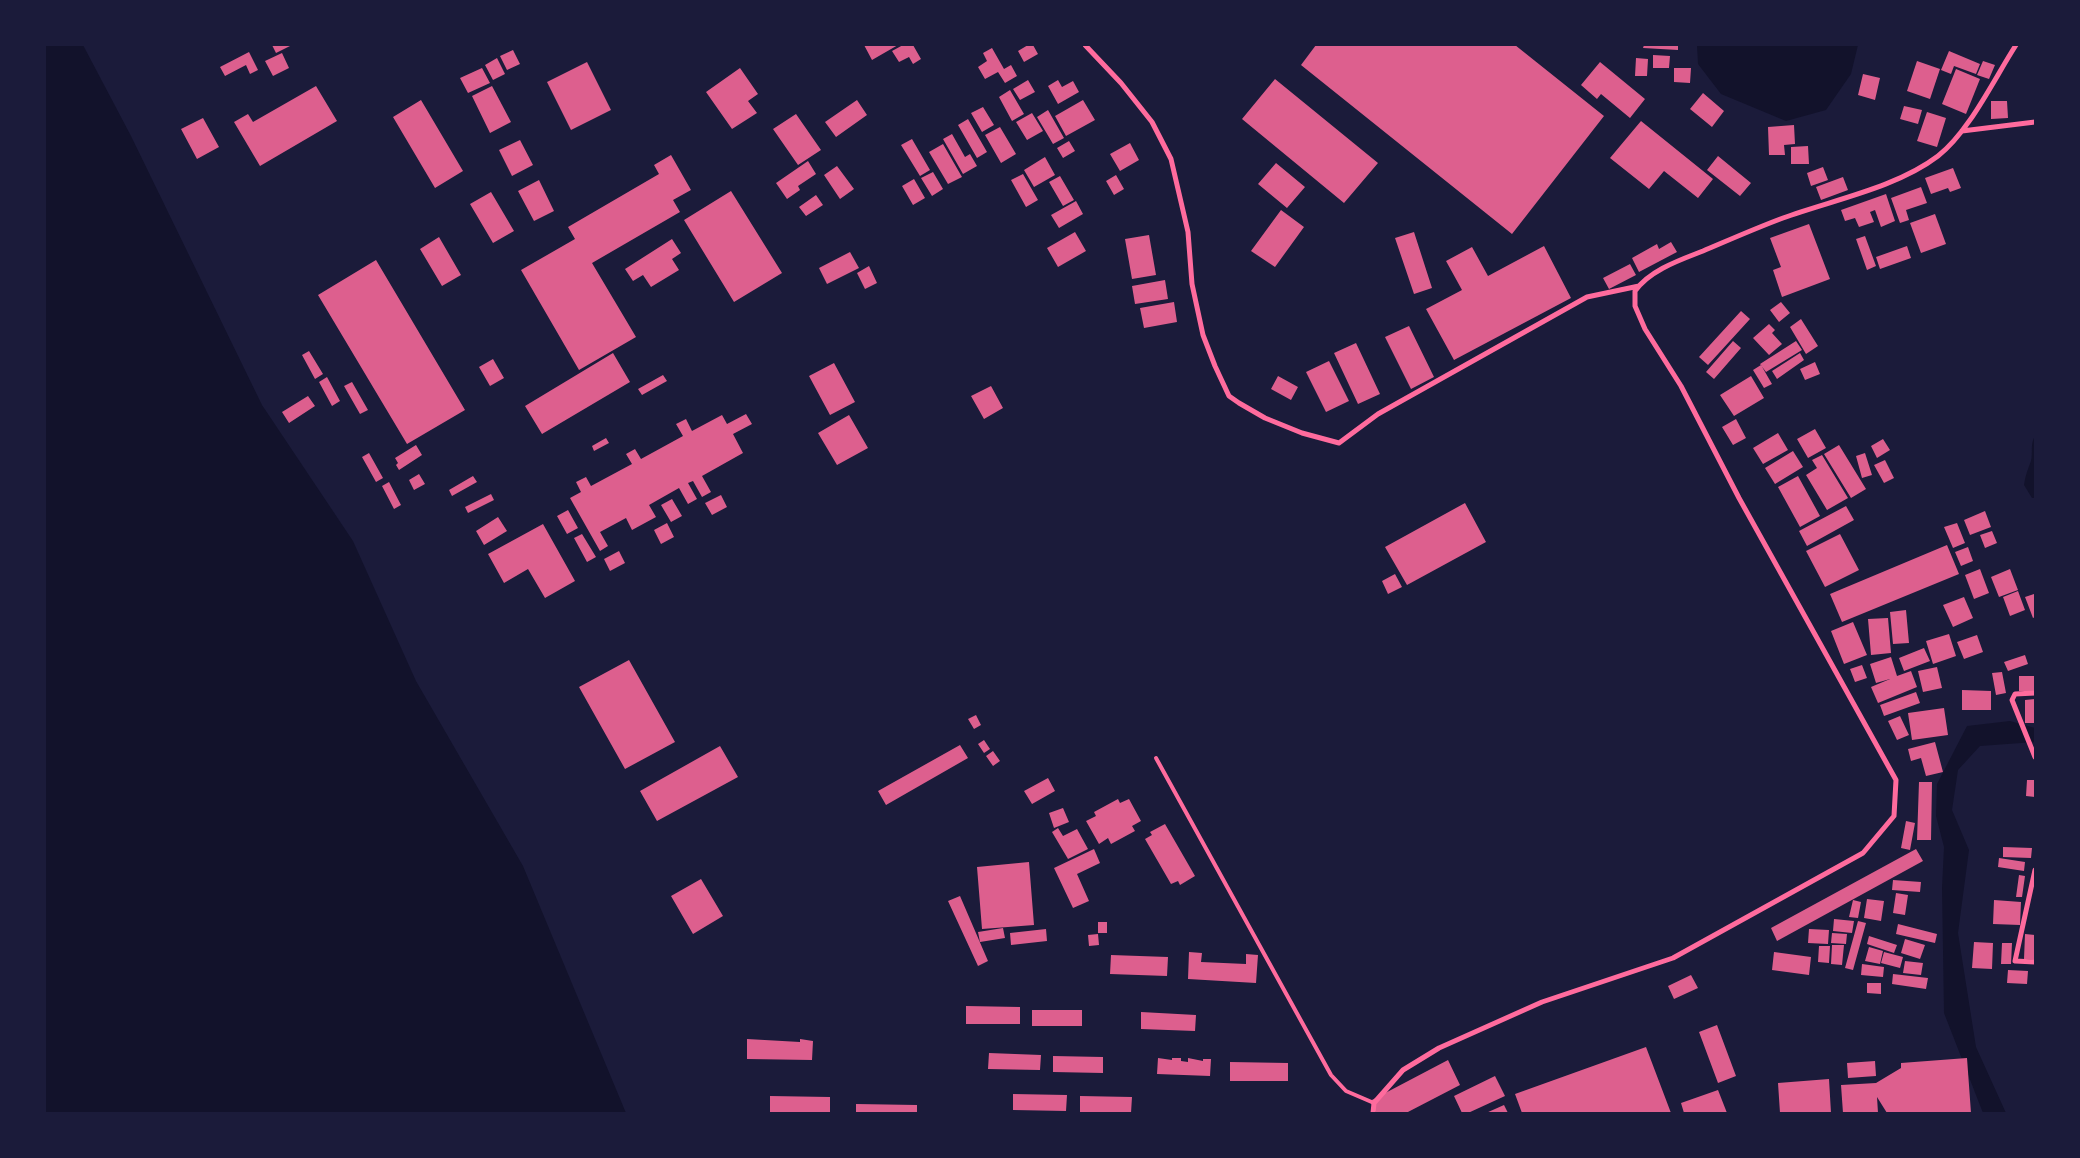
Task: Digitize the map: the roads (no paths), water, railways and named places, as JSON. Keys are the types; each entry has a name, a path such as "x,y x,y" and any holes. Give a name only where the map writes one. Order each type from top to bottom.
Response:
{"street":[{"path":"1085,45 1121,83 1152,122 1171,158 1188,232 1192,284 1203,335 1214,366 1229,396 1265,418 1302,433 1339,443 1378,414 1587,297 1639,286"},
{"path":"1373,1113 1374,1103 1403,1070 1438,1048 1542,1002 1673,958 1863,853 1894,816 1896,780 1739,498 1681,386 1645,329 1635,306 1635,291 1653,274 1689,257 1783,218 1872,189 1921,167 1939,155 1962,131 2016,45"},
{"path":"1962,131 2035,122"},
{"path":"2035,693 2015,694 2012,700 2035,757"},
{"path":"2035,870 2015,961 2035,962"}],"lane":[{"path":"1156,758 1331,1075 1346,1091 1374,1103"}]}
